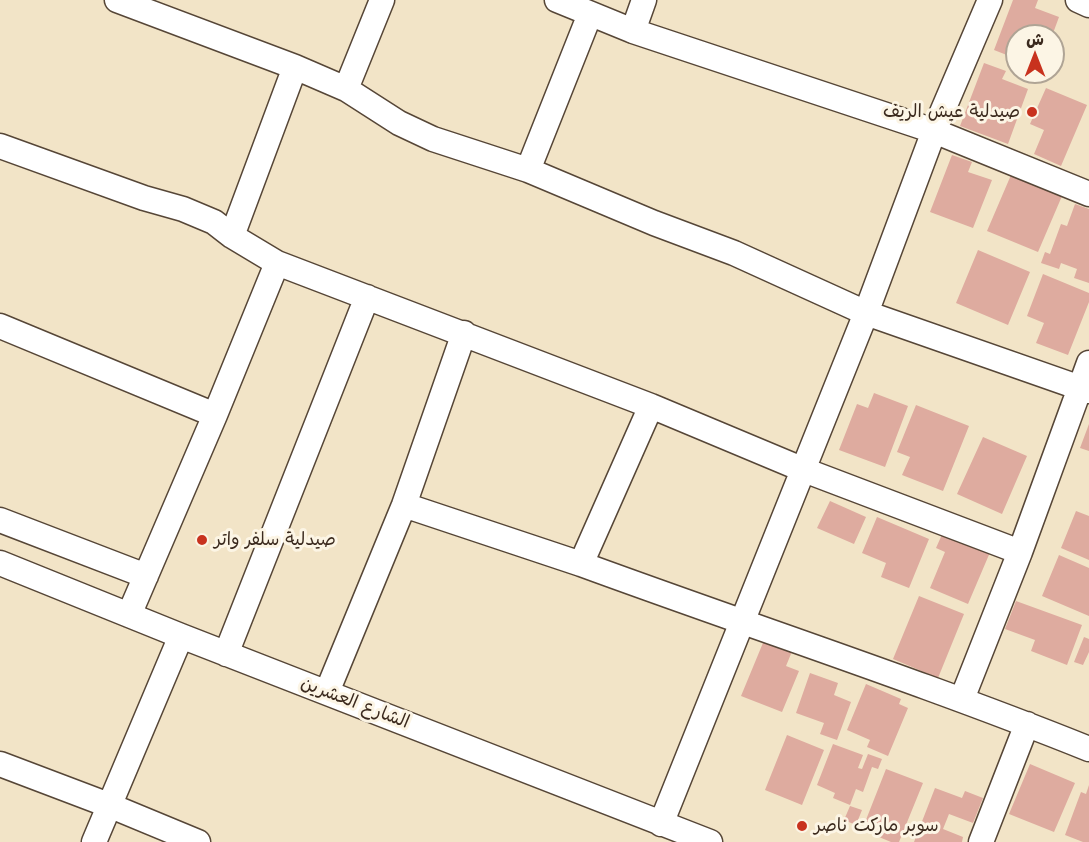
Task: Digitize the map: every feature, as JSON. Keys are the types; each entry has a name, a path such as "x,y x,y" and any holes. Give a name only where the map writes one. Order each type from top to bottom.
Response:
{"street":[{"path":"117,0 295,67 346,89 399,123 433,139 528,170 654,223 734,253 866,312 1084,390"},
{"path":"346,89 382,0"},
{"path":"557,0 633,31 934,131 1089,195"},
{"path":"633,31 644,0"},
{"path":"673,832 741,623 866,312 934,131 990,0"},
{"path":"1078,0 1089,5"},
{"path":"528,170 590,14"},
{"path":"232,236 295,67"},
{"path":"0,146 144,198 183,209 214,222 232,236 277,263 464,333 651,406 804,470 1020,552"},
{"path":"129,615 277,263"},
{"path":"226,654 367,297"},
{"path":"0,326 215,415"},
{"path":"327,692 404,505 464,333"},
{"path":"962,699 1084,390 1089,363"},
{"path":"581,564 651,406"},
{"path":"404,505 581,564 741,623 962,699 1089,749"},
{"path":"0,520 146,576"},
{"name":"الشارع العشرين","path":"0,563 673,832 710,842"},
{"path":"94,842 181,636"},
{"path":"981,842 1027,724"},
{"path":"0,764 198,842"}],"building":[{"path":"1013,0 1038,0 1035,8 1059,17 1056,24 1005,24 1005,54 994,50"},
{"path":"984,63 1005,71 1002,79 1005,80 1005,84 1015,84 1028,89 1008,144 960,126"},
{"path":"1046,88 1087,105 1061,166 1034,154 1044,130 1030,124"},
{"path":"952,155 972,162 968,172 992,180 973,228 930,212"},
{"path":"1011,175 1062,196 1038,252 987,231"},
{"path":"1075,204 1089,209 1089,283 1074,278 1077,269 1061,263 1059,269 1041,263 1045,252 1050,254 1061,224 1067,226"},
{"path":"978,250 1030,272 1008,325 956,303"},
{"path":"1043,274 1089,293 1089,302 1068,355 1036,343 1044,323 1027,316"},
{"path":"874,393 908,406 885,467 839,450 857,404 868,408"},
{"path":"916,405 969,426 943,491 902,475 910,457 897,452"},
{"path":"1089,424 1089,451 1080,448"},
{"path":"983,437 1027,456 1002,514 957,494"},
{"path":"830,501 866,517 854,544 817,528"},
{"path":"1076,511 1089,516 1089,560 1061,548"},
{"path":"877,517 929,539 909,588 881,577 886,563 862,553"},
{"path":"944,530 991,550 968,604 930,588 945,552 936,548"},
{"path":"1059,555 1089,568 1089,616 1042,596"},
{"path":"919,596 964,614 938,678 893,659"},
{"path":"1016,601 1082,625 1067,665 1031,651 1035,640 1005,629"},
{"path":"1084,637 1089,639 1089,652 1083,665 1074,662"},
{"path":"765,638 793,649 786,666 799,671 782,712 741,696"},
{"path":"810,673 838,683 834,695 851,702 837,740 820,734 824,723 796,713"},
{"path":"866,684 901,699 899,704 908,708 888,756 867,747 870,740 847,730"},
{"path":"787,735 824,750 802,805 765,790"},
{"path":"833,744 863,755 858,768 862,769 868,754 882,759 878,769 872,767 863,792 856,789 850,805 833,798 835,793 817,785"},
{"path":"1030,764 1075,783 1054,832 1009,814"},
{"path":"886,769 923,783 899,842 891,842 862,830"},
{"path":"1089,785 1089,842 1083,842 1065,835 1081,792 1086,794"},
{"path":"935,788 962,798 965,791 983,798 973,823 949,814 943,829 963,837 962,842 914,842"},
{"path":"850,806 862,810 856,825 844,820"}],"place":[{"name":"صيدلية عيش الريف","path":"1032,112"},
{"name":"صيدلية سلفر واتر","path":"202,540"},
{"name":"سوبر ماركت ناصر","path":"802,826"}]}
